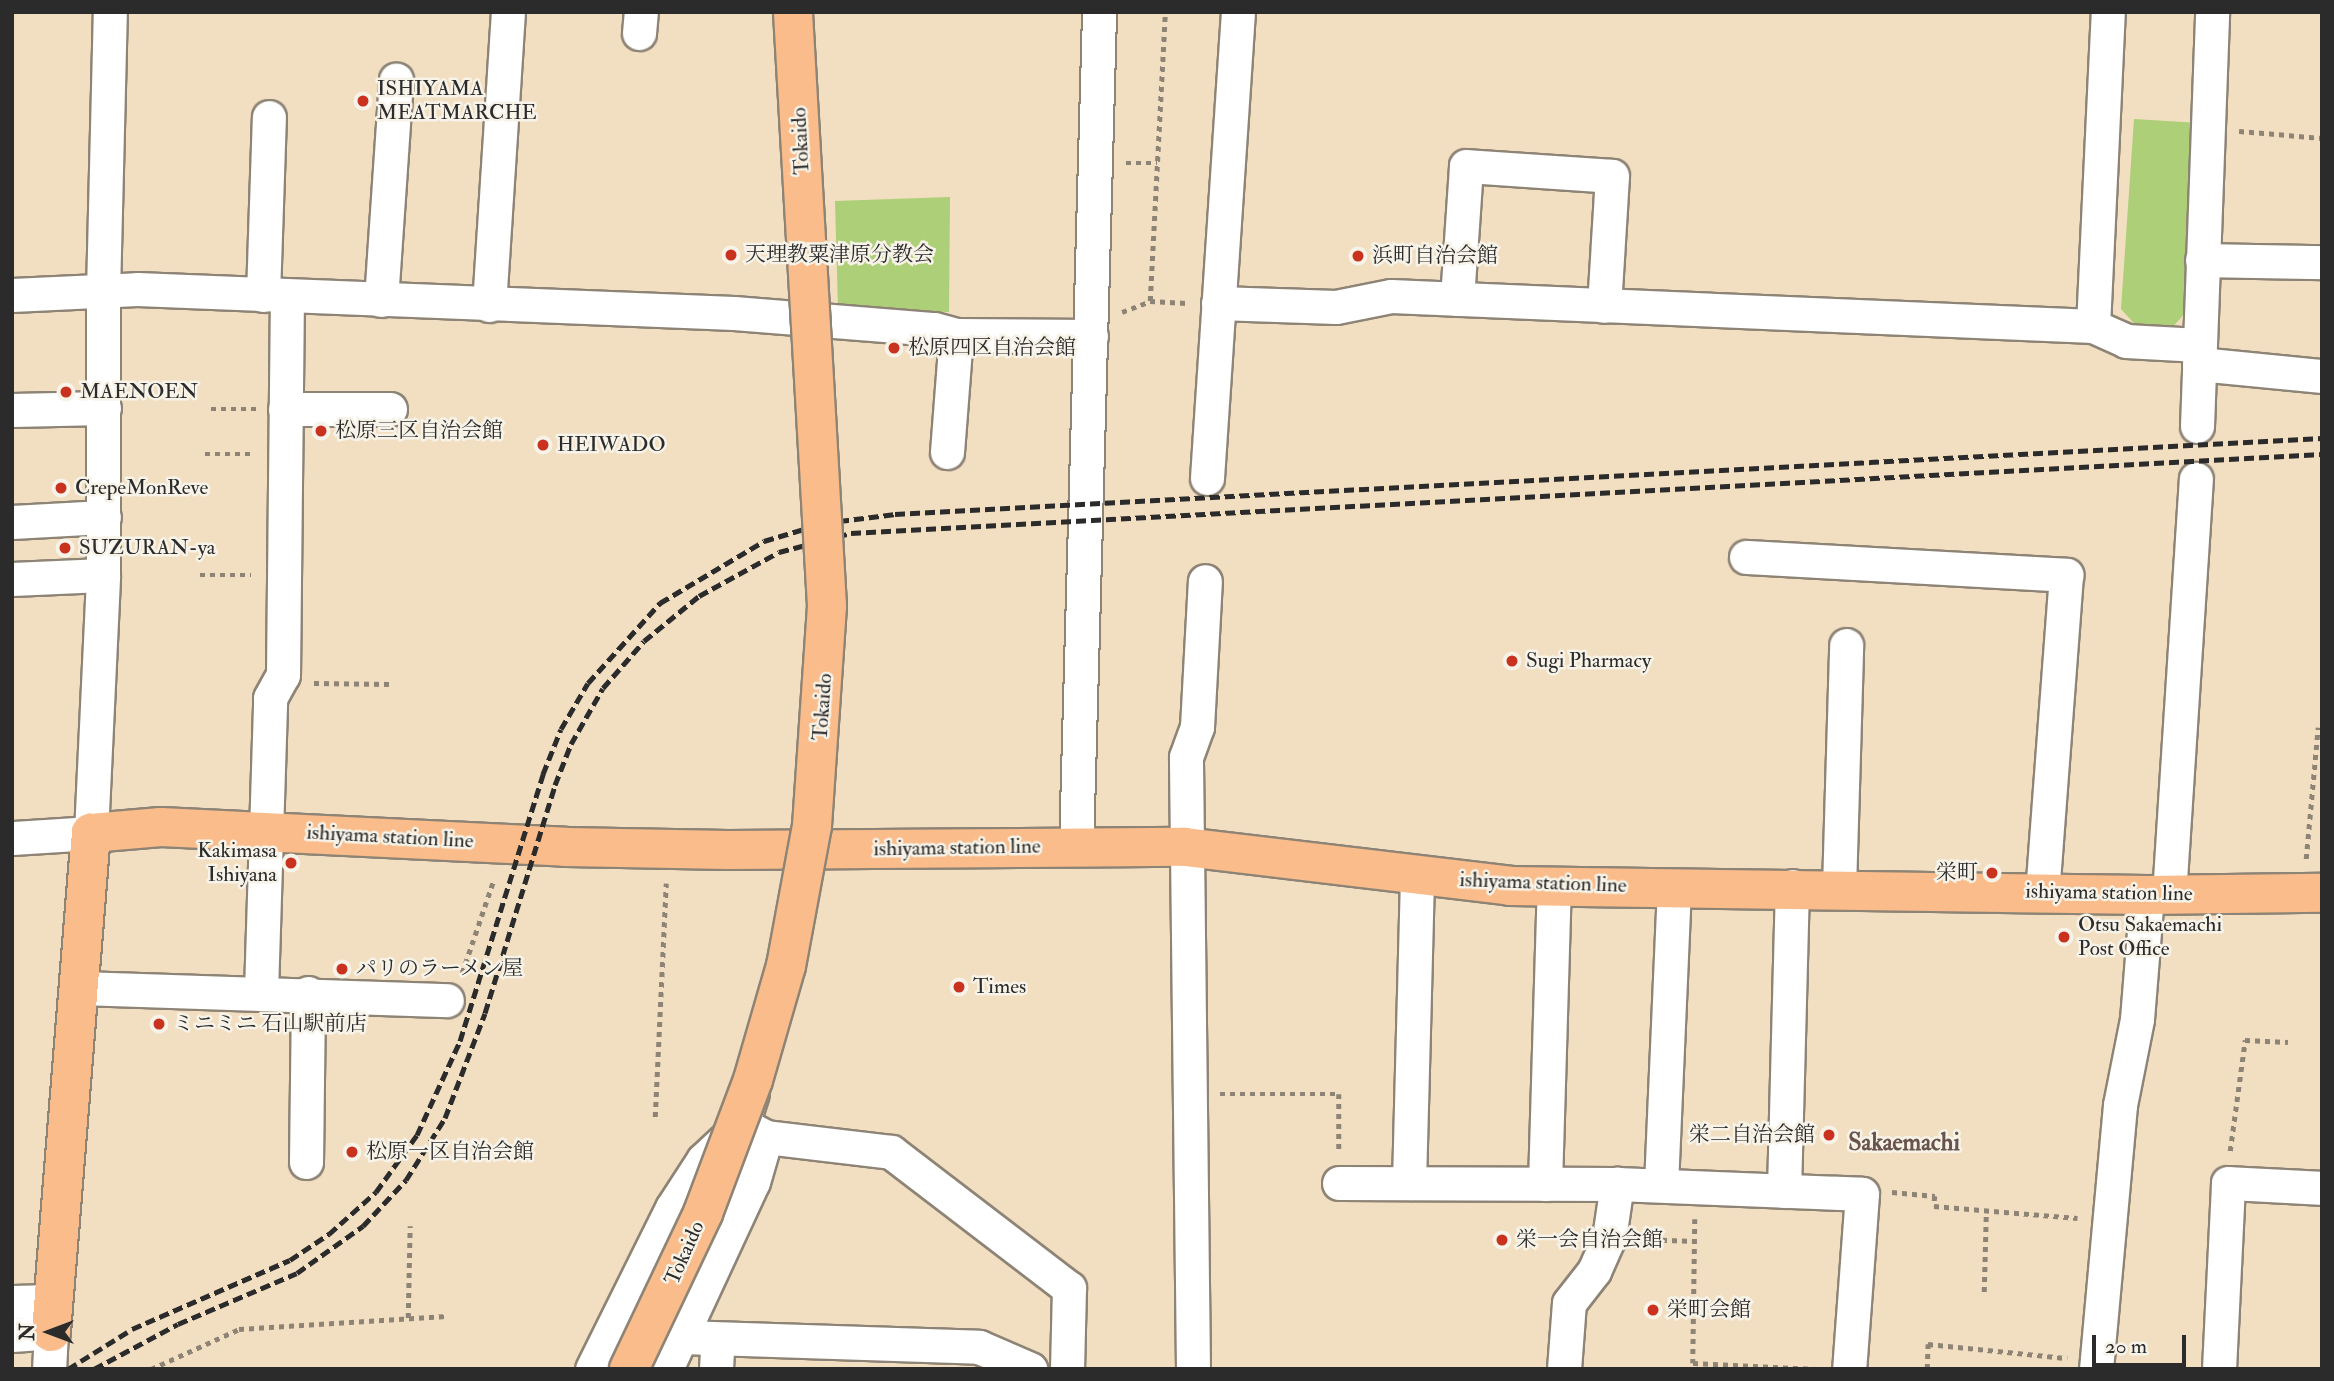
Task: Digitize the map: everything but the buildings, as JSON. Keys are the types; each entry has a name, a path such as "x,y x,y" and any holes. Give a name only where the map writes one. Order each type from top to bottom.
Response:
{"main road":[{"name":"Tokaido","path":"629,1369 703,1213 753,1080 786,966 816,790 827,606 793,12"},
{"name":"ishiyama station line","path":"91,833 161,827 268,830 566,847 806,850 1185,846 1417,875 1554,886 1792,887 2158,895 2314,893"},
{"path":"51,1334 82,988 91,833"}],"street":[{"path":"12,838 91,833 103,575 103,292 110,12"},
{"path":"489,305 508,12"},
{"path":"666,1369 736,1223 789,969 806,850 827,654 826,565 793,12"},
{"path":"1076,847 1099,12"},
{"path":"1207,478 1238,12"},
{"path":"2093,326 2108,12"},
{"path":"2197,426 2213,12"},
{"path":"381,300 396,80"},
{"path":"261,992 270,698 281,679 284,575 285,410 275,295 270,117"},
{"path":"1457,299 1466,166 1612,176 1604,306"},
{"path":"2203,260 2322,261"},
{"path":"12,295 103,292 275,295 811,318 956,335 1091,336"},
{"path":"1218,303 1336,307 1391,296 2093,326 2126,341 2322,376"},
{"path":"947,452 956,335"},
{"path":"12,410 104,408"},
{"path":"285,410 390,410"},
{"path":"2096,1365 2112,1221 2120,1105 2158,895 2196,479"},
{"path":"12,522 104,517"},
{"path":"1746,557 2066,575 2042,893"},
{"path":"12,579 103,575"},
{"path":"1193,1369 1186,757 1197,727 1205,581"},
{"path":"1839,888 1846,645"},
{"path":"1409,1183 1417,875"},
{"path":"1545,1184 1554,886"},
{"path":"1661,1185 1674,886"},
{"path":"1784,1191 1792,887"},
{"path":"82,988 309,993 447,1000"},
{"path":"306,1162 309,993"},
{"path":"592,1369 672,1208 703,1160 754,1130 891,1152 1058,1279 1069,1288 1066,1369"},
{"path":"1339,1183 1695,1185 1784,1191 1871,1192 1849,1369"},
{"path":"2219,1369 2228,1183 2322,1188"},
{"path":"1564,1369 1569,1303 1594,1270 1609,1238 1616,1184"},
{"path":"12,1302 51,1334"},
{"path":"12,1335 51,1334"},
{"path":"682,1338 979,1347 1030,1369"}],"path":[{"path":"1150,301 1165,12"},
{"path":"2210,128 2322,138"},
{"path":"1091,336 1102,336 1131,305 1150,301 1218,303"},
{"path":"211,410 285,410"},
{"path":"205,454 285,454"},
{"path":"200,575 284,575"},
{"path":"281,679 389,684"},
{"path":"2314,893 2307,813 2318,728"},
{"path":"655,1117 666,870"},
{"path":"447,1000 454,996 495,874"},
{"path":"2228,1183 2245,1040 2288,1042"},
{"path":"1188,1094 1339,1094 1339,1183"},
{"path":"1695,1185 1693,1363 1821,1369"},
{"path":"1871,1192 1935,1196 1934,1206 1980,1208 1986,1213 2112,1221"},
{"path":"1984,1292 1986,1213"},
{"path":"408,1318 410,1226"},
{"path":"1609,1238 1694,1241"},
{"path":"151,1369 239,1329 447,1316"},
{"path":"1927,1369 1928,1343 2096,1365"}],"green space":[{"path":"2134,119 2200,123 2189,309 2169,331 2140,330 2121,309"},
{"path":"950,197 949,312 838,308 835,201"}],"railway":[{"path":"68,1369 132,1329 290,1260 329,1234 376,1192 417,1135 460,1041 543,774 561,729 588,683 660,603 764,541 824,523 895,514 2322,438"},
{"path":"94,1369 178,1324 297,1273 363,1226 406,1180 445,1118 485,1013 555,785 571,744 603,688 644,641 699,596 779,552 851,533 2322,454"}],"place":[{"name":"ISHIYAMA MEATMARCHE","path":"363,101"},
{"name":"天理教粟津原分教会","path":"731,255"},
{"name":"浜町自治会館","path":"1358,256"},
{"name":"松原四区自治会館","path":"894,348"},
{"name":"MAENOEN","path":"66,392"},
{"name":"松原三区自治会館","path":"321,431"},
{"name":"HEIWADO","path":"543,445"},
{"name":"CrepeMonReve","path":"61,488"},
{"name":"SUZURAN-ya","path":"65,548"},
{"name":"Sugi Pharmacy","path":"1512,661"},
{"name":"Kakimasa Ishiyana","path":"291,863"},
{"name":"栄町","path":"1992,873"},
{"name":"Otsu Sakaemachi Post Office","path":"2064,937"},
{"name":"パリのラーメン屋","path":"342,969"},
{"name":"Times","path":"959,987"},
{"name":"ミニミニ 石山駅前店","path":"159,1024"},
{"name":"栄二自治会館","path":"1829,1135"},
{"name":"松原一区自治会館","path":"352,1152"},
{"name":"栄一会自治会館","path":"1502,1240"},
{"name":"栄町会館","path":"1653,1310"}],"district":[{"name":"Sakaemachi","path":"1904,1143"}]}
